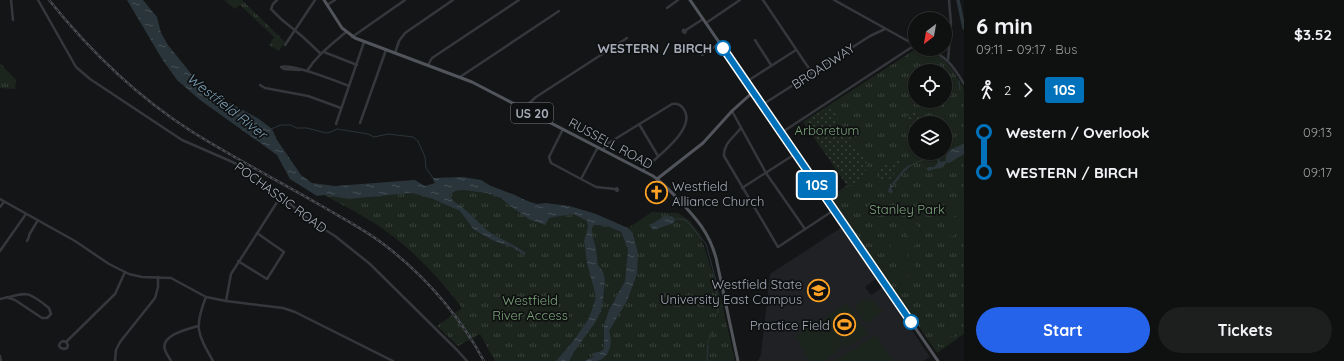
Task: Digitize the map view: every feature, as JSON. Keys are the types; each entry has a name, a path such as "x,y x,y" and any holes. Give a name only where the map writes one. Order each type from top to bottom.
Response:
{"main road":[{"name":"US 20","path":"324,0 346,32"},
{"path":"690,0 938,361"},
{"name":"RUSSELL ROAD","path":"346,32 352,37 364,42 460,77 524,108 657,179 695,216 708,237 716,258 738,361"},
{"path":"657,179 703,143 753,92"}],"street":[{"path":"11,0 13,20"},
{"name":"POCHASSIC ROAD","path":"38,0 76,67 90,79 182,140 247,169 309,220 335,236 370,264 457,350 466,361"},
{"path":"277,0 271,9 295,31 322,53 356,65"},
{"path":"285,45 315,0"},
{"path":"327,5 335,0"},
{"path":"352,37 405,0"},
{"path":"395,53 405,33 453,0"},
{"path":"428,65 432,58 519,0"},
{"path":"667,8 678,0"},
{"path":"706,23 740,0"},
{"path":"763,0 812,73"},
{"path":"834,0 908,41"},
{"path":"949,0 950,12"},
{"path":"460,77 559,11"},
{"path":"686,30 703,19"},
{"name":"BROADWAY","path":"762,105 873,34 885,29"},
{"path":"306,71 322,53 346,32"},
{"path":"524,108 534,99 627,38"},
{"path":"755,40 772,65"},
{"path":"336,124 364,42"},
{"path":"704,54 720,43"},
{"path":"360,123 386,50"},
{"path":"746,82 796,50"},
{"path":"781,133 908,50"},
{"path":"948,60 949,56"},
{"path":"943,57 948,60 964,84"},
{"path":"300,70 286,66 281,67 306,71 349,86"},
{"path":"260,85 265,88 308,96 342,108"},
{"path":"603,150 607,144 674,103 680,105 684,110 686,122 682,133 642,171"},
{"path":"732,112 766,173 805,230"},
{"path":"639,124 658,156"},
{"path":"741,128 727,144 723,155 778,247 834,210"},
{"path":"563,129 550,155 549,161 598,188 615,189"},
{"path":"581,179 598,147"},
{"path":"742,188 795,154"},
{"path":"226,301 231,274 281,196"},
{"path":"0,199 75,241 109,264 125,272 142,277 174,278 198,293 226,301 283,308 295,312 393,361"},
{"path":"0,207 4,202"},
{"path":"0,251 26,214"},
{"path":"27,241 38,220"},
{"path":"238,261 267,279 284,252 257,233"},
{"path":"66,342 115,294 125,272"},
{"path":"115,361 116,350 120,342 155,298 158,287 158,277"},
{"path":"19,302 19,298 22,293"},
{"path":"0,299 6,297 22,293 32,295 51,310 51,314 46,318 42,318 19,302 6,297"},
{"path":"206,296 199,315 198,326 201,339 213,361"},
{"path":"171,361 164,348 167,339 172,335 198,326"},
{"path":"0,356 1,361"}],"shaded area":[{"name":"Westfield State University East Campus","path":"842,227 877,278 865,287 871,295 883,287 930,357 923,361 758,361 761,354 770,274"}],"green space":[{"path":"224,0 242,0 285,42 279,51 269,45 274,37 240,5 235,9"},
{"name":"Stanley Park","path":"908,54 908,56 941,57 948,64 908,64 908,108 952,108 952,69 964,89 964,334 937,353 830,197 847,185 803,122"},
{"path":"0,63 16,80 15,89 0,88"},
{"name":"Arboretum","path":"828,107 835,114 867,163 865,176 848,187 804,122"},
{"path":"915,111 918,116 913,116 911,113"},
{"path":"909,115 910,116 908,116 908,122 905,117"},
{"path":"900,159 902,163 891,178 886,181 880,178 878,168"},
{"name":"Westfield River Access","path":"462,190 487,193 501,198 530,220 544,225 549,218 573,214 587,221 588,227 584,241 587,263 596,297 589,318 574,340 556,361 495,361 480,334 458,346 437,326 462,308 442,283 396,238 364,217 324,195 349,199 412,193 434,199 460,211 474,230 494,241 512,247 524,255 526,253 487,230 450,195 455,191"},
{"path":"959,198 964,207 964,211 944,222 937,210"},
{"path":"652,212 678,213 690,221 700,234 721,299 735,361 598,361 606,356 609,331 627,301 637,274 634,234 628,228"},
{"path":"964,214 964,230 951,237 944,225"},
{"path":"915,222 925,238 914,246 904,230"},
{"name":"Westfield River Access","path":"593,225 607,226 621,232 628,249 625,281 609,310 604,333 604,349 596,353 590,359 584,361 569,361 574,351 595,323 603,299 605,281 598,264 592,234"},
{"path":"897,238 908,256 900,261 889,243"},
{"path":"911,258 920,275 911,280 903,268 910,280 901,286 891,270"},
{"path":"871,300 876,303 883,312 867,323 864,322 855,308 860,302"},
{"name":"Practice Field","path":"847,303 870,335 866,335 847,347 834,328 829,324 820,321"},
{"path":"814,323 832,328 840,338 843,346 825,361 809,361 796,336 805,328"},
{"path":"947,323 957,326 954,337 948,335 945,346 935,343 938,332 944,334"},
{"path":"876,335 893,361 834,361"}],"water":[{"name":"Westfield River","path":"127,0 143,0 157,17 161,33 168,45 193,76 215,95 259,119 272,129 277,140 301,175 312,183 335,186 415,180 425,186 435,183 433,178 463,177 481,180 491,186 527,201 537,204 546,203 569,206 596,214 628,228 633,233 638,254 637,274 627,301 609,331 611,340 608,353 605,357 597,361 584,361 593,357 594,353 604,349 604,325 609,310 625,281 628,249 621,232 607,226 594,225 592,228 598,265 603,272 605,280 601,311 595,323 569,361 556,361 574,340 589,318 596,297 587,263 584,241 588,227 587,221 573,214 549,218 545,225 530,220 501,198 487,193 462,190 455,191 450,195 455,202 466,210 487,230 518,247 526,253 524,255 512,247 494,241 474,230 460,211 433,199 412,193 349,199 324,195 317,196 290,179 277,155 200,100 177,80 162,59"},
{"path":"964,144 964,154 949,163 947,162 941,168 929,171 926,169 929,167 934,167 938,163 938,160 940,160 940,162 952,160 952,149"},
{"path":"924,160 908,168 891,188 893,192 888,192 889,188 908,166"},
{"path":"672,216 675,220 674,223 653,230 649,224 652,224 663,217"}],"waterway":[{"path":"958,0 964,28"},
{"path":"959,81 960,90"},
{"name":"Westfield River","path":"271,129 281,125 291,125 296,128 307,128 326,133 337,129 368,134 374,137 388,134 413,137 418,141 425,157 426,168 433,178"},
{"path":"674,219 682,219 687,221 706,244 716,281 718,313"},
{"path":"709,339 713,331"},
{"path":"707,361 708,345"}],"railway":[{"path":"49,0 97,55 151,103 191,131 222,150 362,229 401,258 428,284 453,313 484,361"}],"bus line":[{"name":"10S","path":"723,48 911,322"}],"place":[{"name":"WESTERN / BIRCH","path":"723,48"},
{"name":"Westfield Alliance Church","path":"656,193"},
{"name":"Westfield State University East Campus","path":"818,291"},
{"name":"Practice Field","path":"845,325"}]}
